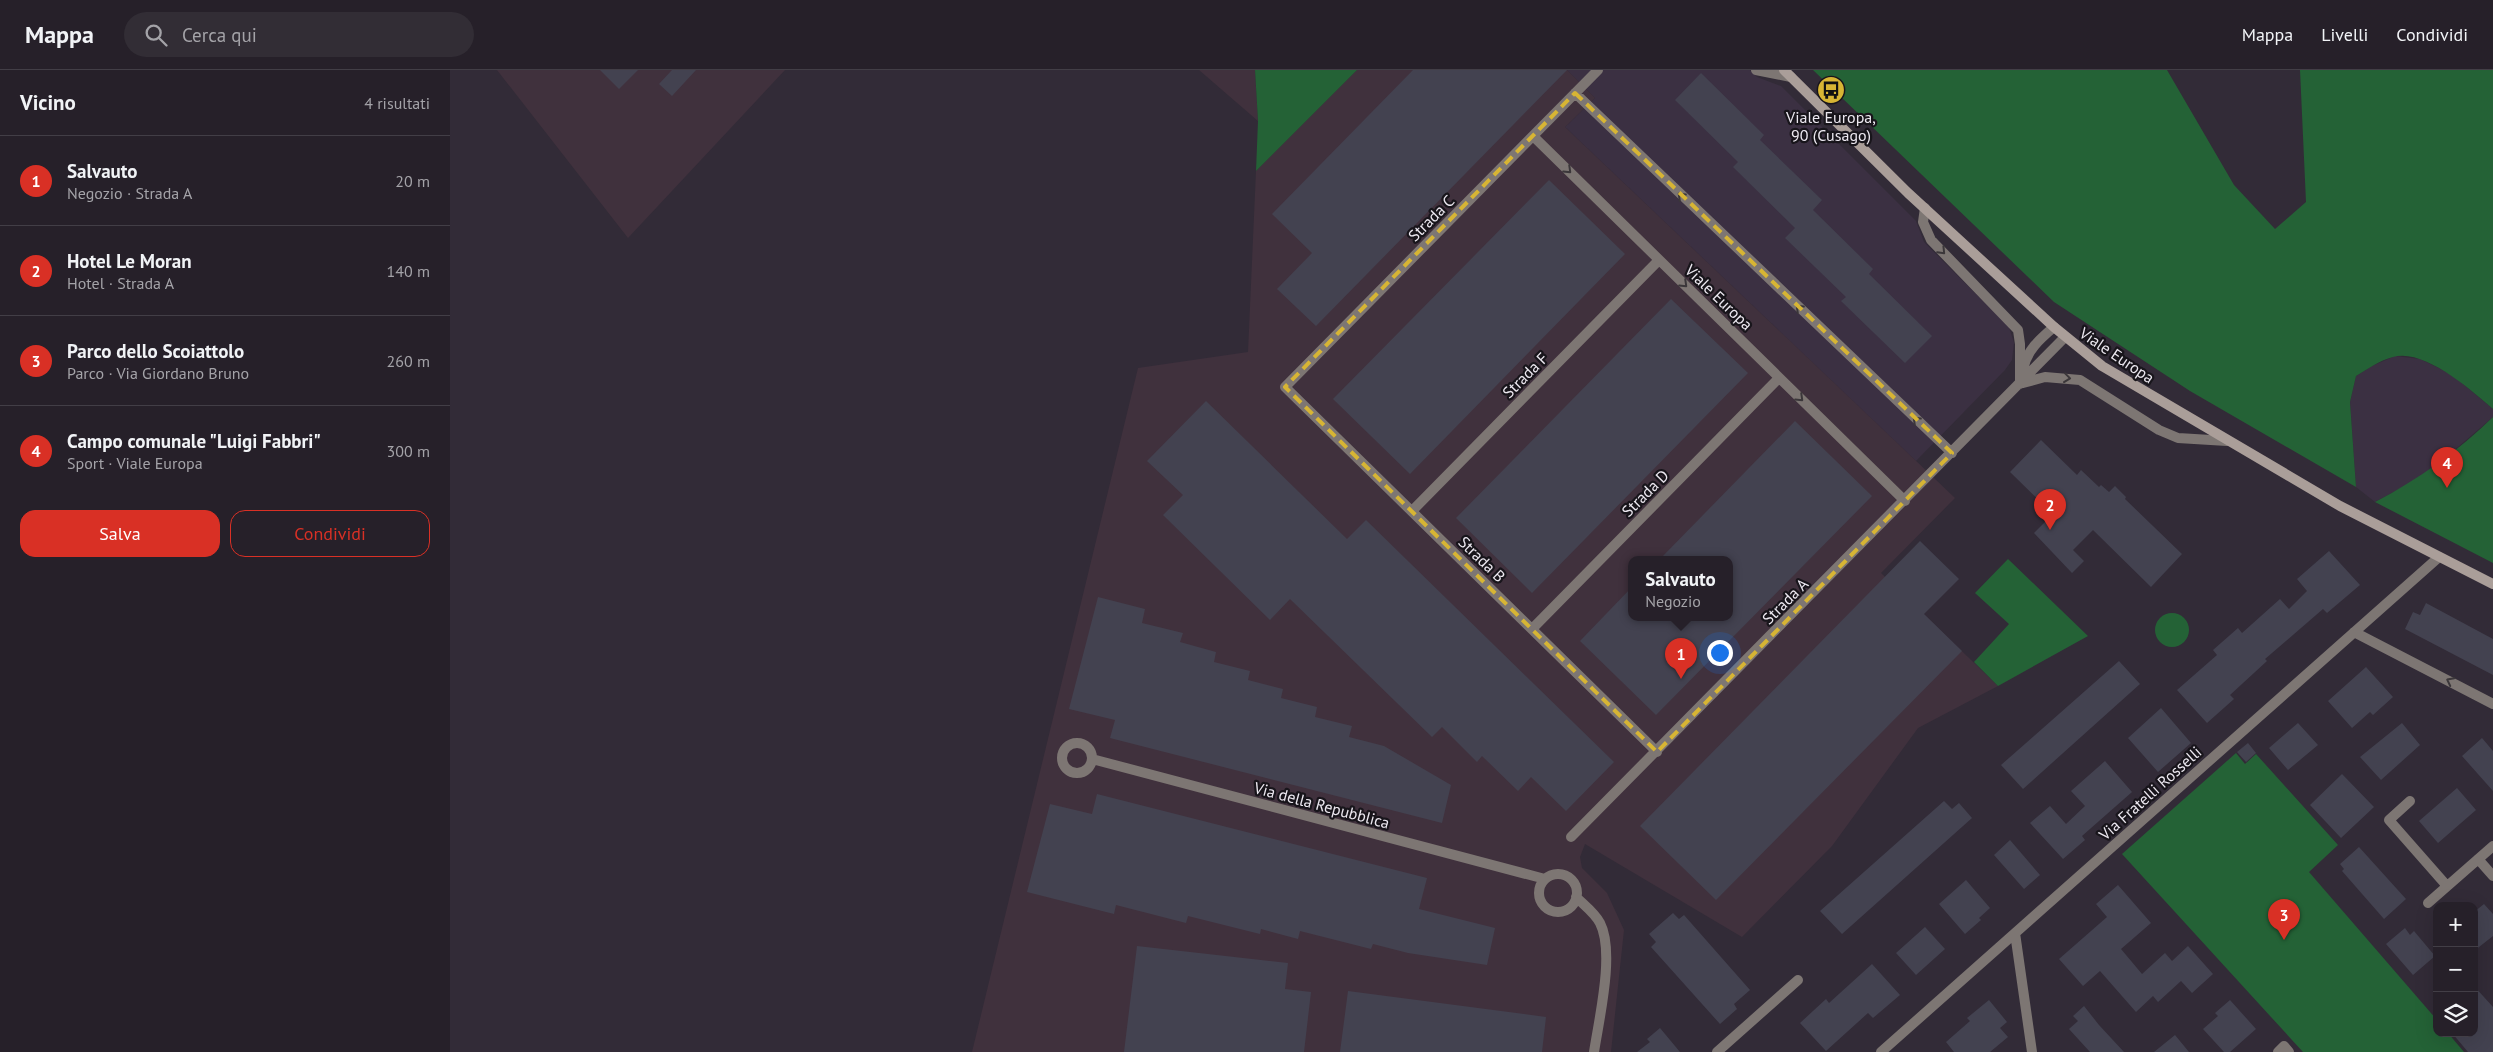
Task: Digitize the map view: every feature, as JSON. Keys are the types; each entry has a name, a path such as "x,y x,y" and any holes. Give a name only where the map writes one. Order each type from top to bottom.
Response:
{"main road":[{"name":"Viale Europa","path":"1788,74 1925,208 2065,337 2102,366 2340,506 2493,584"}],"street":[{"name":"Strada C","path":"1285,387 1598,70"},
{"path":"1756,70 1788,74"},
{"path":"1576,93 1952,453"},
{"name":"Viale Europa","path":"1533,136 1905,501"},
{"path":"1925,208 1923,222 1931,240 2018,330 2020,384"},
{"name":"Strada F","path":"1412,511 1659,260"},
{"path":"2020,384 2028,353 2054,327"},
{"name":"Strada A","path":"1571,837 2065,337"},
{"name":"Strada A","path":"2020,384 2045,377 2080,380 2159,430 2178,438 2227,441"},
{"name":"Strada D","path":"1532,628 1779,378"},
{"name":"Strada B","path":"1285,387 1657,752"},
{"name":"Via Fratelli Rosselli","path":"1881,1052 2439,557"},
{"path":"2354,632 2493,704"},
{"name":"Via della Repubblica","path":"1092,759 1545,879"},
{"path":"2410,801 2389,820 2447,886"},
{"path":"2428,903 2493,846"},
{"path":"2478,859 2493,876"},
{"path":"1555,874 1567,876 1575,885 1576,898 1569,908 1564,911 1551,910 1546,907 1539,896 1539,890 1545,879 1555,874"},
{"path":"1576,898 1600,922 1605,940 1607,960 1594,1052"},
{"path":"2015,933 2032,1052"},
{"path":"1717,1052 1798,980"},
{"path":"2278,1052 2284,1046 2289,1052"}],"highlighted area":[{"path":"1575,93 1952,453 1657,752 1285,387"}],"shaded area":[{"path":"497,70 785,70 628,238"},
{"path":"1199,70 1255,70 1258,121"},
{"path":"1357,70 1567,70 1595,98 1565,127 1955,498 1881,573 1998,686 1918,728 1832,846 1742,937 1585,844 1580,857 1582,868 1607,893 1624,930 1611,1052 972,1052 1138,368 1248,352 1256,171"},
{"path":"1567,70 1750,70 1757,77 1781,86 1916,221 1924,242 2009,327 2014,343 2012,360 2005,370 1916,461 1565,127 1595,98"},
{"path":"2395,356 2420,359 2451,374 2493,409 2493,417 2437,465 2412,482 2375,502 2356,487 2350,402 2356,376 2372,366"}],"green space":[{"path":"1255,70 1357,70 1256,171 1258,121"},
{"path":"1813,70 2167,70 2234,185 2275,229 2306,202 2300,70 2493,70 2493,409 2446,372 2419,359 2405,356 2393,357 2374,365 2356,376 2350,402 2356,487 2190,391 2054,302"},
{"path":"2493,417 2493,563 2375,502 2437,464"},
{"path":"2008,559 2088,636 1998,686 1974,662 2009,624 1975,593"},
{"path":"2172,613 2184,618 2189,630 2184,642 2172,647 2160,642 2155,630 2160,618"},
{"path":"2236,753 2245,764 2256,754 2338,845 2309,872 2433,1015 2433,1037 2451,1037 2464,1052 2303,1052 2122,854"}],"building":[{"path":"600,70 638,70 619,89"},
{"path":"672,70 696,70 672,96 659,84"},
{"path":"1413,70 1567,70 1316,326 1277,289 1312,253 1272,214"},
{"path":"1701,73 1764,135 1760,140 1822,200 1813,210 1873,269 1869,274 1932,336 1905,363 1841,301 1846,297 1785,238 1795,228 1733,167 1738,162 1675,100"},
{"path":"1549,180 1625,254 1410,474 1333,399"},
{"path":"1671,299 1748,373 1532,593 1456,518"},
{"path":"1206,401 1347,539 1366,520 1614,762 1566,811 1531,777 1518,791 1482,756 1477,762 1442,727 1432,737 1290,599 1270,620 1163,515 1183,495 1147,461"},
{"path":"1795,421 1872,496 1656,715 1580,641 1628,591 1628,621 1733,621 1733,556 1663,556"},
{"path":"2041,440 2077,475 2081,470 2099,487 2101,485 2109,492 2115,486 2126,497 2125,499 2182,554 2151,587 2093,530 2073,550 2084,561 2072,573 2034,533 2053,514 2010,472"},
{"path":"1920,541 1959,579 1924,614 1962,651 1716,900 1640,826"},
{"path":"2329,551 2360,585 2327,613 2323,609 2265,659 2267,661 2230,695 2234,699 2207,723 2177,690 2217,655 2213,650 2238,628 2242,633 2280,599 2289,609 2307,591 2297,579"},
{"path":"1098,597 1145,609 1142,623 1183,633 1180,642 1216,652 1214,662 1250,671 1248,680 1283,689 1281,698 1317,707 1315,717 1352,726 1349,737 1384,746 1451,785 1442,823 1110,738 1115,720 1069,709"},
{"path":"2426,603 2493,639 2493,675 2405,629 2413,612 2420,615"},
{"path":"2119,661 2140,684 2023,789 2001,765"},
{"path":"2366,667 2393,697 2373,715 2370,712 2352,728 2328,701"},
{"path":"2161,708 2191,743 2158,772 2128,738"},
{"path":"2298,723 2318,745 2288,770 2269,748"},
{"path":"2402,723 2420,745 2381,780 2360,757"},
{"path":"2482,738 2493,751 2493,791 2462,756"},
{"path":"2248,743 2256,753 2246,762 2237,752"},
{"path":"2105,761 2132,792 2082,836 2085,840 2063,859 2030,823 2050,806 2066,824 2085,806 2071,791"},
{"path":"2342,774 2374,807 2341,838 2310,805"},
{"path":"2457,788 2476,810 2438,843 2419,821"},
{"path":"1097,794 1427,878 1419,909 1495,928 1487,965 1408,953 1373,944 1371,949 1300,931 1298,939 1261,929 1260,934 1188,916 1186,923 1116,905 1114,914 1027,892 1050,804 1092,814"},
{"path":"1944,801 1952,809 1959,803 1972,818 1842,934 1820,911"},
{"path":"2010,840 2040,875 2024,889 1994,855"},
{"path":"2359,847 2406,899 2384,919 2342,871 2344,869 2340,864"},
{"path":"1966,880 1990,908 1979,918 1981,920 1965,934 1939,904"},
{"path":"2118,885 2151,923 2121,949 2142,974 2165,953 2172,961 2188,946 2213,974 2192,993 2181,981 2158,1002 2153,996 2136,1012 2100,971 2083,986 2059,959 2107,917 2096,904"},
{"path":"2484,904 2493,914 2493,936 2478,948 2478,947 2478,909"},
{"path":"1673,913 1679,919 1684,915 1750,990 1734,1004 1737,1009 1720,1024 1651,947 1656,942 1649,934"},
{"path":"1925,927 1945,949 1916,975 1896,953"},
{"path":"2405,928 2410,935 2414,931 2433,954 2433,958 2413,975 2386,944"},
{"path":"1137,946 1288,963 1285,989 1311,992 1304,1052 1124,1052"},
{"path":"1872,964 1900,995 1873,1018 1868,1013 1826,1051 1800,1023 1826,999 1829,1003"},
{"path":"2478,990 2493,1007 2493,1052 2468,1052 2455,1037 2478,1037"},
{"path":"1348,991 1546,1017 1542,1052 1340,1052"},
{"path":"1989,1000 2007,1022 2000,1028 2008,1037 1990,1052 1954,1052 1946,1042 1970,1021 1967,1018"},
{"path":"2230,1000 2256,1029 2230,1052 2224,1052 2203,1029 2218,1016 2215,1013"},
{"path":"2084,1006 2124,1052 2090,1052 2069,1029 2078,1021 2073,1016"},
{"path":"1660,1028 1680,1052 1637,1052 1650,1042 1647,1039"},
{"path":"2175,1035 2189,1052 2154,1052"}],"place":[{"name":"Viale Europa, 90 (Cusago)","path":"1831,90"},
{"name":"Campo comunale \"Luigi Fabbri\"","path":"2447,488"},
{"name":"Hotel Le Moran","path":"2050,530"},
{"name":"Salvauto","path":"1681,679"},
{"name":"Parco dello Scoiattolo","path":"2284,940"}]}
